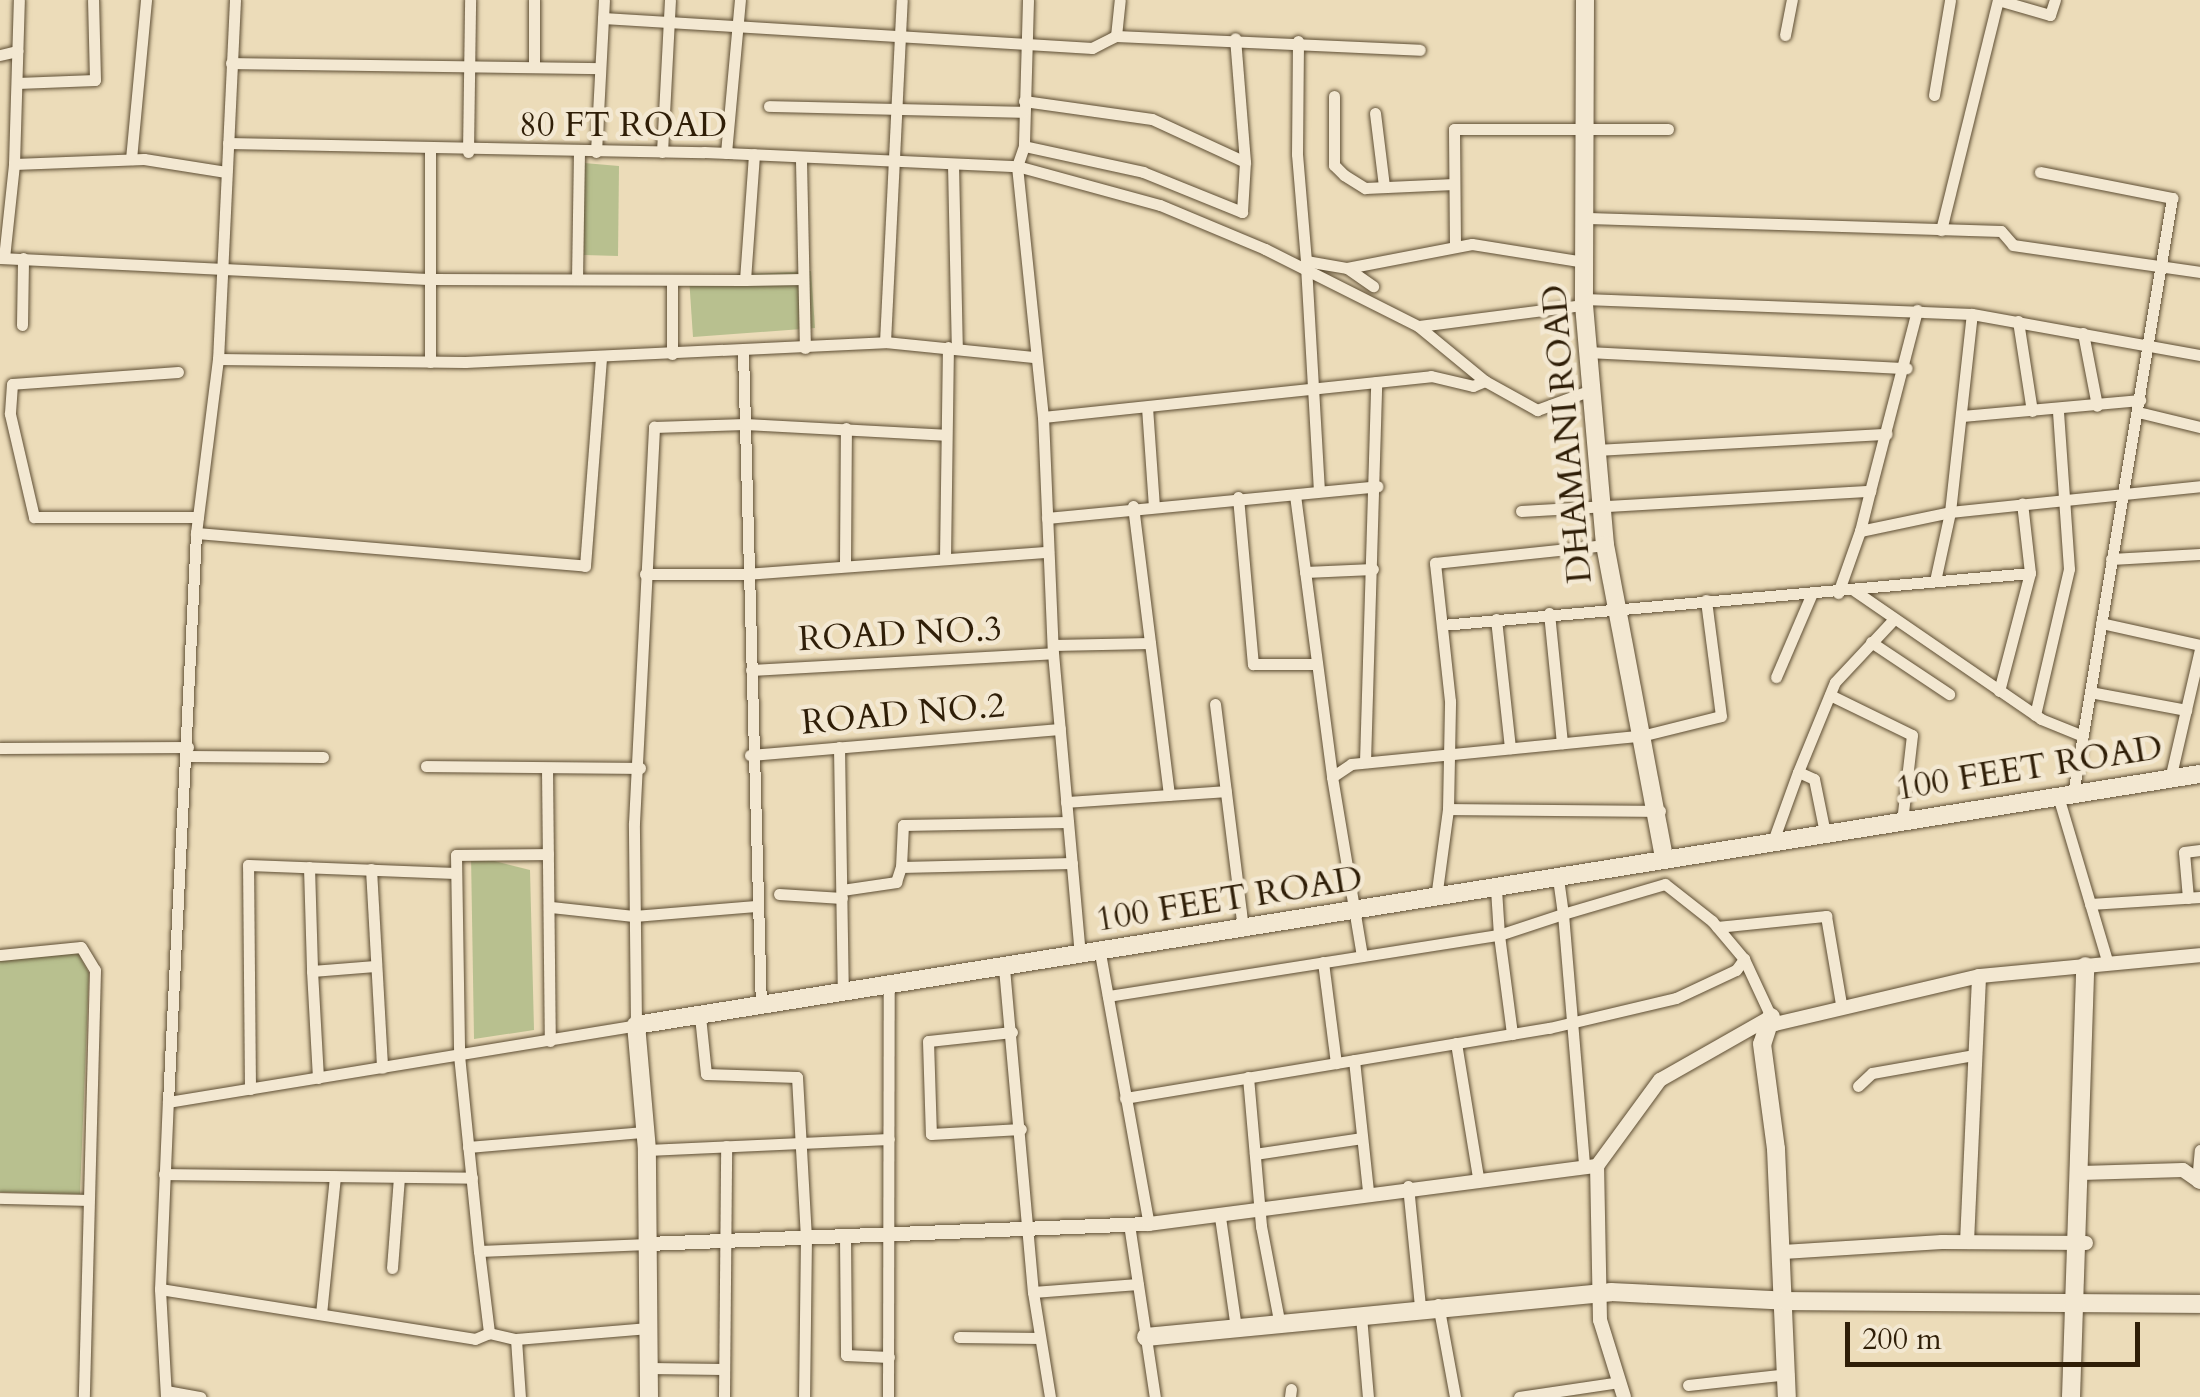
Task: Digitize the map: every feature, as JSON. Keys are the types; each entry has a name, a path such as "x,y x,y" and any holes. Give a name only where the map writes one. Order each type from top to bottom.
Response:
{"main road":[{"name":"DHAMANI ROAD","path":"1585,0 1588,218 1584,302 1604,545 1660,811 1664,858"},
{"name":"100 FEET ROAD","path":"636,1025 2200,774"},
{"path":"2071,1397 2071,1304 2080,1243 2085,966"},
{"path":"1771,1017 1762,1044 1783,1252 1787,1397"},
{"path":"636,1025 646,1141 648,1397"},
{"path":"1146,1337 1597,1292 1786,1301 2200,1304"}],"street":[{"path":"19,0 14,164 2,258 432,279 672,282 802,278"},
{"path":"17,83 95,80 93,0"},
{"path":"131,159 146,0"},
{"path":"200,1397 166,1394 160,1289 196,533 218,359 234,0"},
{"path":"468,152 470,0"},
{"path":"534,0 534,66"},
{"path":"596,152 604,0"},
{"path":"662,152 670,0"},
{"path":"726,153 740,0"},
{"path":"886,342 902,0"},
{"path":"1028,0 1024,146 1018,166 1033,357 1042,418 1053,649 1080,956"},
{"path":"1116,36 1120,0"},
{"path":"1786,35 1792,0"},
{"path":"1934,95 1950,0"},
{"path":"1941,230 1998,0 2050,16 2055,0"},
{"path":"603,18 1092,48 1116,36 1298,40 1420,50"},
{"path":"1024,146 1143,172 1242,212 1245,162 1234,38"},
{"path":"1298,40 1297,154 1315,393 1318,491"},
{"path":"0,55 18,51"},
{"path":"231,63 600,68"},
{"path":"1334,96 1334,165 1365,188 1454,184"},
{"path":"769,106 1024,106 1152,119 1245,162"},
{"path":"1375,113 1384,186"},
{"path":"1454,246 1454,128 1668,129"},
{"name":"80 FT ROAD","path":"228,143 430,152 726,153 801,160 1018,166 1160,205 1306,266"},
{"path":"576,279 580,151"},
{"path":"430,152 430,362"},
{"path":"746,280 754,154"},
{"path":"14,164 131,159 226,172"},
{"path":"801,160 806,348"},
{"path":"946,560 944,435 952,348 953,164"},
{"path":"2040,172 2172,198 2165,265 2083,736 2066,795 2108,964"},
{"path":"1588,218 2001,231 2013,245 2200,272"},
{"path":"1306,266 1346,268 1454,246 1584,262"},
{"path":"22,325 23,258"},
{"path":"1306,266 1418,326 1485,380 1538,410 1591,390"},
{"path":"1346,268 1373,286"},
{"path":"672,282 672,354"},
{"path":"1418,326 1584,302 1917,310 2018,321 2200,355"},
{"path":"1838,593 1907,368 1917,310"},
{"path":"1935,581 1950,512 1972,314"},
{"path":"2018,321 2032,412"},
{"path":"2083,333 2098,406"},
{"path":"218,359 430,362 600,358 886,342 1033,357"},
{"path":"744,352 744,574 751,670 750,754 761,1007"},
{"path":"1588,352 1907,368"},
{"path":"196,533 585,566 600,358"},
{"path":"178,372 12,384 10,414 34,516 198,517"},
{"path":"1042,418 1315,393 1431,376 1474,386 1485,380"},
{"path":"1365,762 1377,486 1376,382"},
{"path":"1962,416 2139,406 2200,426"},
{"path":"1147,407 1154,506"},
{"path":"2035,714 2069,568 2058,410"},
{"path":"168,1102 636,1025 634,916 654,427 746,424 944,435"},
{"path":"844,563 846,428"},
{"path":"1596,450 1887,434"},
{"path":"1047,518 1133,506 1377,486"},
{"path":"1860,531 1950,512 2200,486"},
{"path":"1521,511 1601,502 1870,492"},
{"path":"1295,495 1332,778 1362,956"},
{"path":"1238,497 1253,664 1317,664"},
{"path":"1999,691 2030,573 2022,503"},
{"path":"1133,506 1169,795"},
{"path":"1436,898 1448,809 1450,753 1436,563 1604,545"},
{"path":"645,574 744,574 844,563 1048,552"},
{"path":"2111,559 2200,554"},
{"path":"1305,572 1373,569"},
{"path":"1442,625 1706,600 1838,593 2030,573"},
{"path":"1854,591 2035,714 2083,736"},
{"path":"1776,677 1812,594"},
{"path":"1332,778 1365,762 1644,735 1721,716 1706,600"},
{"path":"1549,613 1562,744"},
{"path":"1496,619 1510,748"},
{"path":"1772,841 1830,695 1894,619"},
{"path":"2101,623 2200,647 2170,778"},
{"path":"1871,642 1948,694"},
{"name":"ROAD NO.3","path":"751,670 1150,643"},
{"path":"2090,692 2186,710"},
{"path":"1830,695 1912,735 1902,821"},
{"path":"1215,704 1243,930"},
{"name":"ROAD NO.2","path":"750,754 1060,729"},
{"path":"840,747 844,994"},
{"path":"0,748 323,757"},
{"path":"426,766 640,768"},
{"path":"547,769 550,1041"},
{"path":"1798,772 1814,779 1825,833"},
{"path":"1066,802 1226,791"},
{"path":"1448,809 1660,811"},
{"path":"779,894 842,894 896,882 902,867 903,825 1068,822"},
{"path":"2090,904 2194,897 2184,852 2200,850"},
{"path":"489,1333 459,1055 456,856 548,854"},
{"path":"1664,858 1665,884 1717,927 1744,959 1775,1024 1841,1004 1978,976 2200,955"},
{"path":"902,867 1072,863"},
{"path":"250,1089 248,865 456,872"},
{"path":"308,867 318,1078"},
{"path":"372,868 382,1068"},
{"path":"1519,1397 1622,1390 1597,1292 1591,1165 1570,1023 1558,879"},
{"path":"1108,996 1499,935 1665,884"},
{"path":"1496,889 1512,1034"},
{"path":"551,907 634,916 756,906"},
{"path":"1717,927 1826,916 1841,1004"},
{"path":"0,955 81,947 95,970 85,1200 84,1397"},
{"path":"1100,952 1150,1224"},
{"path":"1125,1098 1570,1023 1676,998 1736,970 1744,959"},
{"path":"1323,962 1336,1063"},
{"path":"312,971 375,966"},
{"path":"1004,968 1032,1292 1050,1397"},
{"path":"1967,1242 1978,976"},
{"path":"888,1397 889,986"},
{"path":"700,1016 706,1074 796,1077 806,1237 804,1397"},
{"path":"479,1251 1150,1224 1220,1217 1368,1191 1591,1165 1660,1080 1771,1017"},
{"path":"1012,1032 928,1041 932,1134 1020,1130"},
{"path":"1456,1044 1478,1177"},
{"path":"1858,1086 1872,1073 1974,1054"},
{"path":"1354,1060 1368,1191"},
{"path":"1248,1077 1260,1210 1279,1320"},
{"path":"1255,1154 1362,1138"},
{"path":"468,1147 646,1141 726,1146 890,1139"},
{"path":"724,1397 726,1146"},
{"path":"2198,1182 2200,1150"},
{"path":"2081,1173 2184,1170 2198,1182"},
{"path":"164,1174 472,1178"},
{"path":"321,1314 334,1177"},
{"path":"392,1268 399,1178"},
{"path":"1408,1186 1429,1306 1454,1397"},
{"path":"0,1198 85,1200"},
{"path":"1220,1217 1236,1328"},
{"path":"1130,1224 1155,1397"},
{"path":"845,1236 846,1355 889,1357"},
{"path":"1783,1252 1967,1242 2080,1243"},
{"path":"1032,1292 1138,1284"},
{"path":"160,1289 475,1339 489,1333 516,1339 649,1328"},
{"path":"1361,1316 1368,1397"},
{"path":"959,1337 1040,1338"},
{"path":"516,1339 520,1397"},
{"path":"649,1368 724,1369"},
{"path":"1688,1385 1788,1374"}],"green space":[{"path":"584,163 619,166 618,256 584,255"},
{"path":"811,271 815,328 693,337 689,277"},
{"path":"471,855 530,870 534,1030 474,1039"},
{"path":"78,953 89,973 80,1194 0,1192 0,961"}]}
